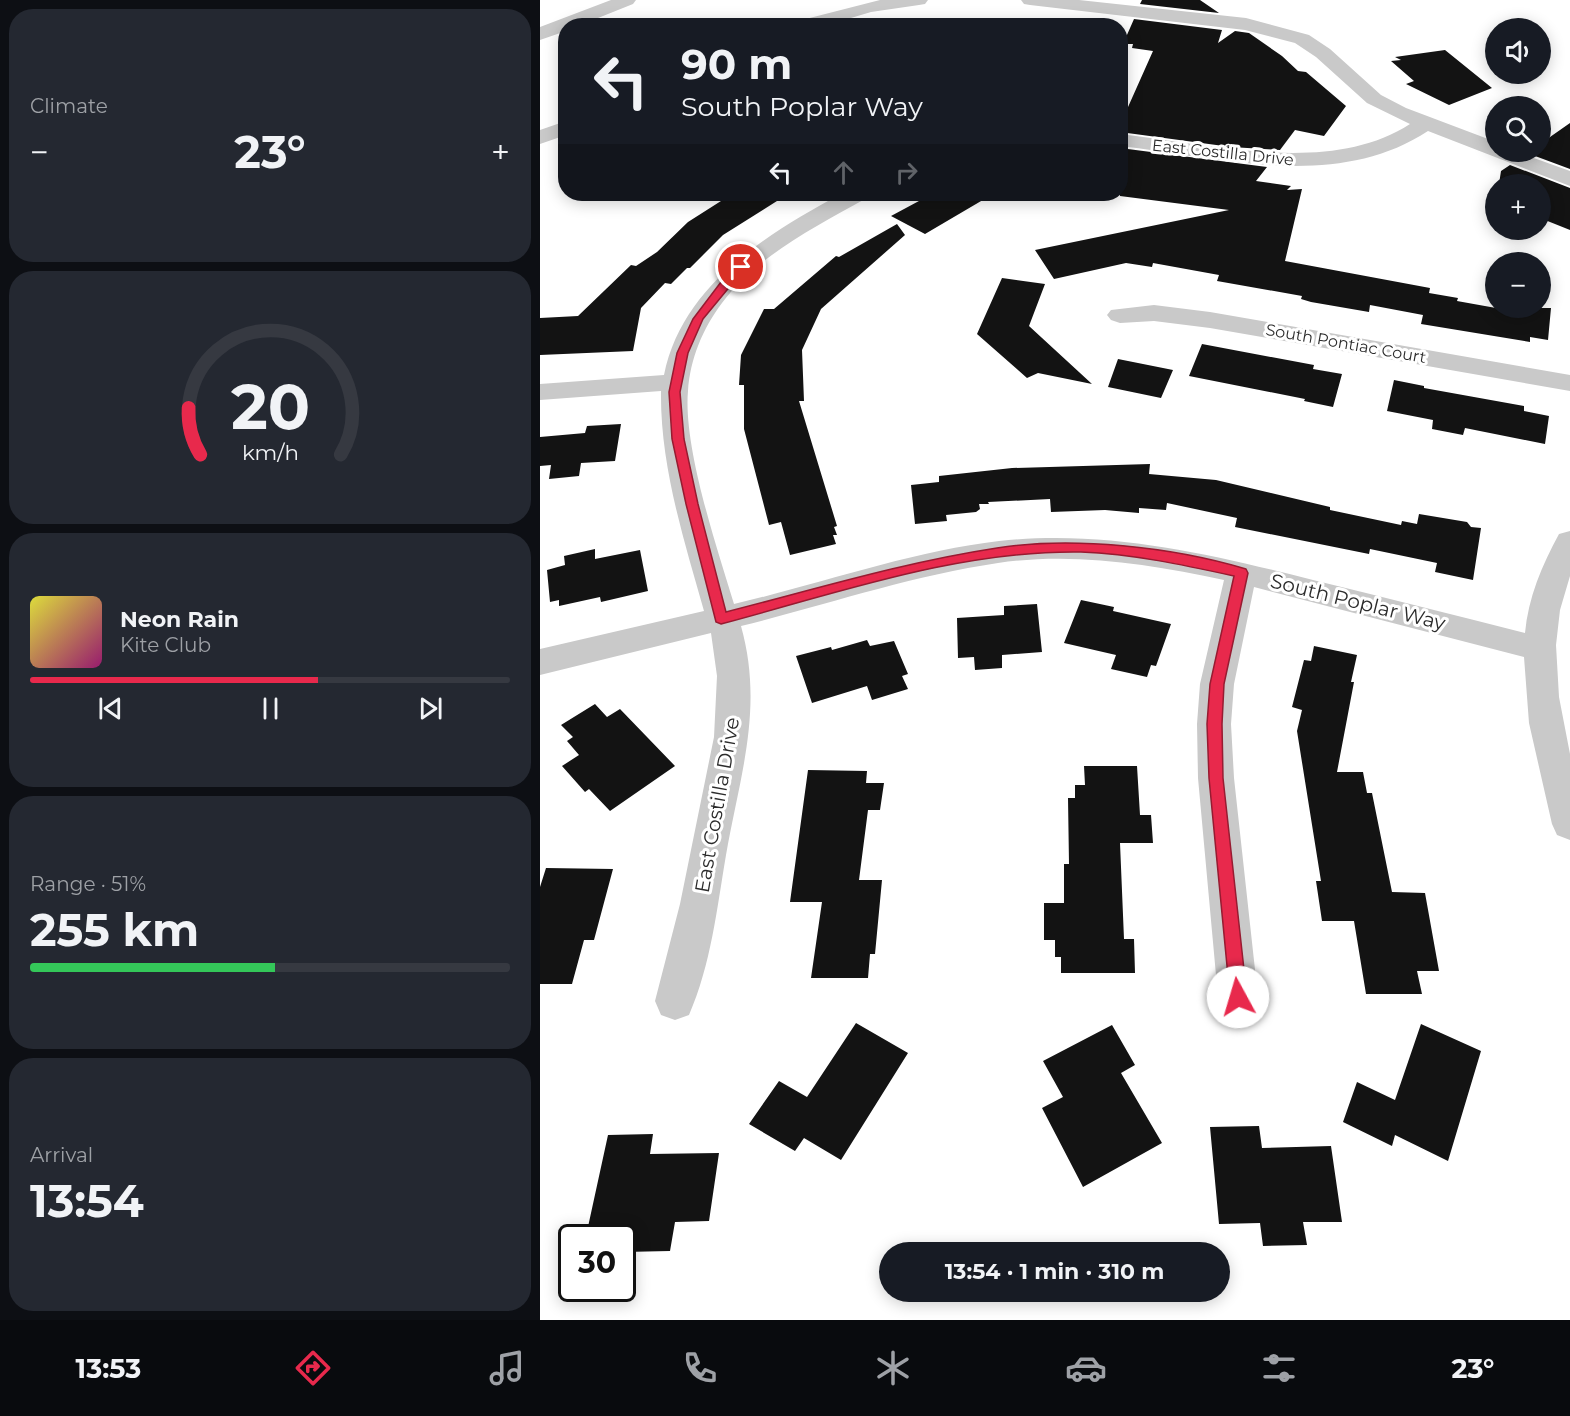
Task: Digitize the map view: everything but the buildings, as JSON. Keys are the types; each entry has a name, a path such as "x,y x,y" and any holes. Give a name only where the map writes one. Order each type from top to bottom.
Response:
{"street":[{"path":"581,18 627,0"},
{"path":"830,18 869,7 919,0"},
{"path":"1030,0 1246,24 1302,39 1323,52 1374,99 1399,112 1485,146"},
{"path":"540,34 558,27"},
{"name":"East Costilla Drive","path":"1128,141 1286,160 1319,160 1382,148 1408,137 1426,123"},
{"path":"540,138 558,130"},
{"path":"1526,162 1570,179"},
{"name":"East Costilla Drive","path":"675,1001 697,914 710,840 728,763 734,718 734,675 730,648 692,504 678,439 674,392 676,382 683,353 698,319 728,280 767,246 845,201"},
{"name":"South Pontiac Court","path":"1120,315 1154,313 1210,320 1570,383"},
{"path":"540,392 676,382"},
{"path":"1570,542 1561,561 1542,618 1540,649 1549,737 1570,824"},
{"name":"South Poplar Way","path":"540,662 721,619 913,569 999,552 1081,548 1168,557 1241,573 1540,649"},
{"path":"1238,997 1216,778 1214,724 1217,684 1241,573"}],"route":[{"path":"741,267 698,319 683,353 674,392 678,439 721,619 913,569 999,552 1081,548 1113,550 1168,557 1241,573 1217,684 1214,724 1216,778 1238,997"}]}
